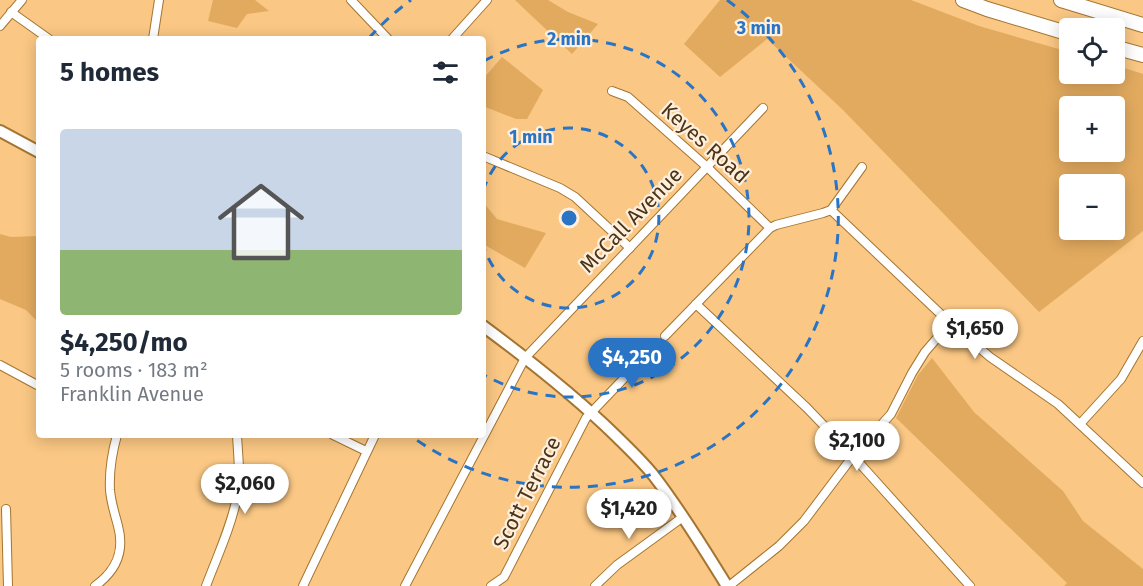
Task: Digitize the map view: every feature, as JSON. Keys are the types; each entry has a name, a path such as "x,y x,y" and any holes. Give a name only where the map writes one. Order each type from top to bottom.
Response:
{"highway":[{"path":"963,0 1059,31"},
{"path":"1061,0 1143,25"},
{"path":"1125,50 1143,55"}],"street":[{"path":"0,26 22,0"},
{"path":"153,36 159,0"},
{"path":"351,0 385,36"},
{"path":"455,36 487,0"},
{"path":"11,12 45,36"},
{"name":"Keyes Road","path":"612,91 628,97 707,167 770,228"},
{"name":"McCall Avenue","path":"486,432 525,358 763,108"},
{"path":"0,131 36,150"},
{"path":"486,157 560,188 575,197 630,248"},
{"path":"665,336 770,228 831,210 862,167"},
{"path":"831,210 950,323 990,357 1058,404 1143,483"},
{"path":"696,304 807,408 854,456 970,586"},
{"path":"486,328 593,413 638,458 683,517 728,586 779,546 804,521 854,456 891,414 925,352 950,323"},
{"path":"1080,424 1121,379 1143,341"},
{"name":"Scott Terrace","path":"490,586 504,577 586,418 653,348"},
{"path":"0,365 36,384"},
{"path":"95,586 113,568 120,554 119,527 110,488 111,458 116,438"},
{"path":"206,586 237,496 239,484 237,438"},
{"path":"339,438 366,451"},
{"path":"303,586 373,438"},
{"name":"McCall Avenue","path":"405,586 483,438"},
{"path":"6,509 8,586"},
{"path":"595,586 617,565 683,517"}],"shaded area":[{"path":"213,0 255,0 269,11 247,14 237,28 208,21"},
{"path":"515,0 548,0 568,12 598,24 572,54"},
{"path":"720,0 911,0 979,26 1059,49 1059,84 1125,84 1125,68 1143,74 1143,231 1039,312 843,110 767,39 720,77 684,44"},
{"path":"502,57 543,90 527,119 516,119 486,107 486,76"},
{"path":"486,206 497,219 546,233 525,268 486,246"},
{"path":"0,234 11,237 36,236 36,320 26,310 0,299"},
{"path":"932,358 974,412 1063,491 1083,521 1143,569 1143,586 1064,586 1067,583 896,418 918,375"}]}
